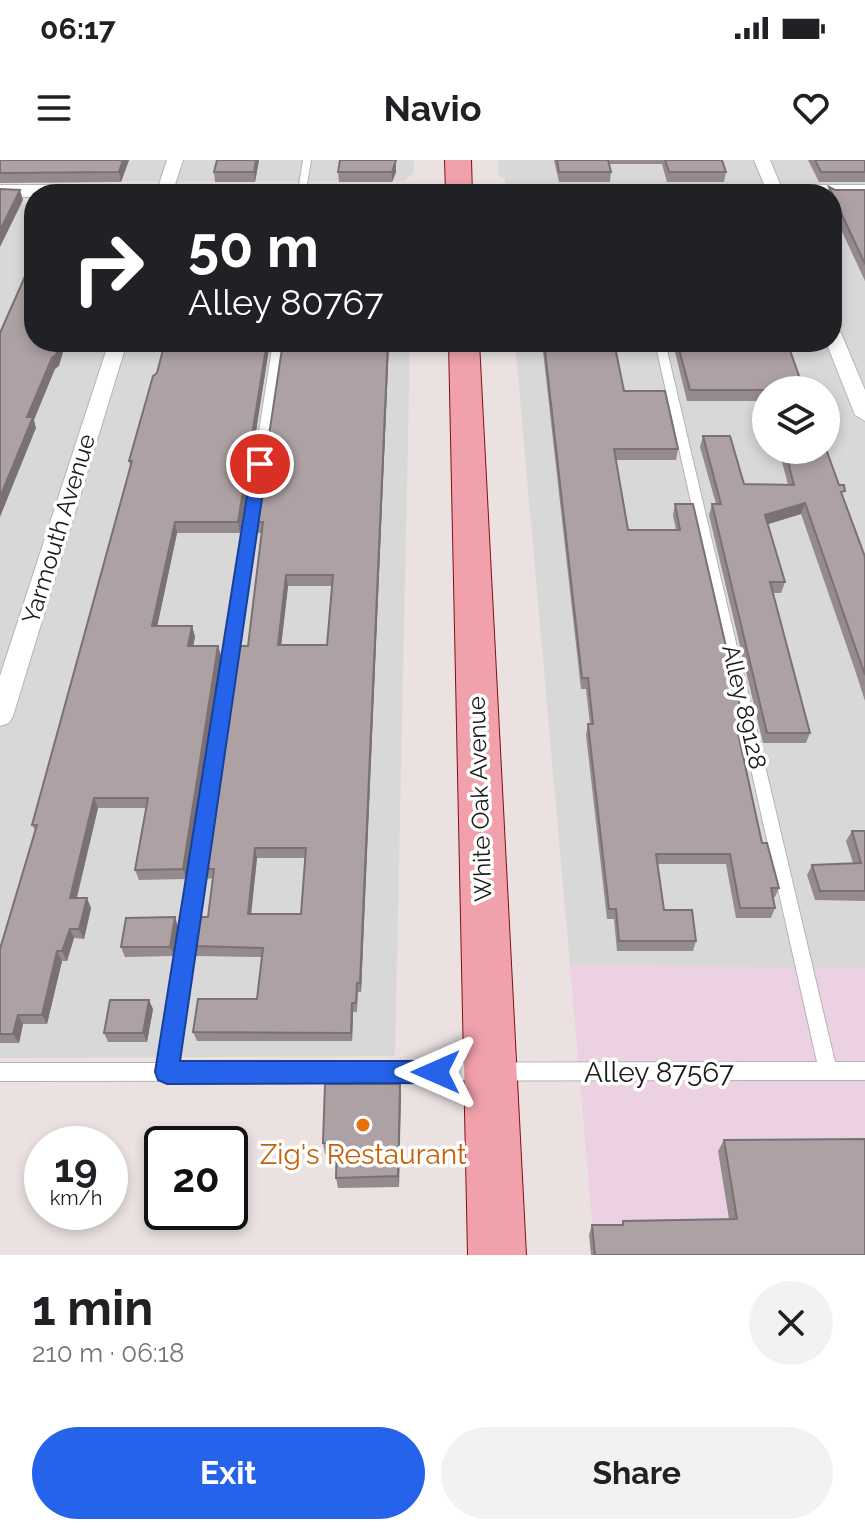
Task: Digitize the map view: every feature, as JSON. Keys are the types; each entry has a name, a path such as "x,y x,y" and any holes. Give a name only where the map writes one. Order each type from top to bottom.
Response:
{"main road":[{"path":"458,160 459,184"},
{"name":"White Oak Avenue","path":"464,352 497,1255"}],"street":[{"path":"168,184 175,160"},
{"path":"762,160 771,184"},
{"path":"0,191 24,191"},
{"path":"842,192 865,191"},
{"name":"Yarmouth Avenue","path":"0,716 115,352"},
{"path":"840,352 865,415"}],"lane":[{"path":"303,184 307,160"},
{"path":"167,1072 276,352"},
{"name":"Alley 89128","path":"662,352 828,1071"},
{"name":"Alley 87567","path":"0,1072 865,1071"}],"shaded area":[{"path":"0,160 414,160 414,172 405,181 0,181"},
{"path":"498,160 865,160 865,968 570,965 516,352 842,352 842,184 505,184 505,179 499,175"},
{"path":"0,204 24,204 24,352 410,352 395,1056 0,1058"},
{"path":"570,965 865,968 865,1255 595,1255"}],"building":[{"path":"0,160 123,160 119,172 0,173"},
{"path":"217,160 256,160 254,172 214,172"},
{"path":"340,160 396,160 392,172 338,172"},
{"path":"557,160 608,160 611,172 559,172"},
{"path":"665,160 722,160 726,172 669,172"},
{"path":"815,160 865,160 865,172 821,172"},
{"path":"0,189 20,190 0,230"},
{"path":"842,190 865,190 865,264 842,215"},
{"path":"24,279 24,352 57,352 27,417 33,417 0,497 0,333"},
{"path":"162,352 265,352 238,522 175,522 152,626 192,626 188,646 218,646 183,869 135,870 148,798 94,798 70,898 87,898 79,929 70,929 62,951 57,951 42,1015 18,1015 13,1034 0,1034 0,949 37,825 32,825 132,461 129,461 153,376 157,373"},
{"path":"282,352 388,352 360,983 357,983 356,1003 352,1003 351,1033 193,1032 198,999 257,999 263,948 193,946 197,917 208,917 214,869 204,869 238,646 248,646 263,522 256,522","holes":["286,575 333,575 327,645 278,645","255,848 306,848 301,914 248,914"]},
{"path":"545,352 616,352 624,391 665,391 678,449 614,449 628,530 680,530 675,504 693,504 746,733 738,733 762,843 767,843 779,888 771,888 775,908 740,908 730,854 656,854 664,910 692,910 696,941 619,941 616,909 609,909 588,724 593,724 588,678 582,678"},
{"path":"680,352 791,352 799,376 752,376 752,390 690,390"},
{"path":"703,436 730,436 744,484 794,485 789,464 831,464 839,485 844,485 845,491 841,492 865,557 865,675 805,503 765,515 785,582 770,582 810,733 767,733 712,504 721,504"},
{"path":"852,831 865,831 865,891 820,891 812,865 861,863"},
{"path":"175,917 170,947 121,947 126,918"},
{"path":"110,1000 149,1000 143,1033 104,1033"},
{"name":"Zig's Restaurant","path":"325,1084 400,1084 398,1176 336,1178 337,1143 323,1143"},
{"path":"865,1139 865,1255 595,1255 592,1225 623,1225 623,1221 737,1219 724,1140"}],"place":[{"name":"Zig's Restaurant","path":"363,1125"}],"route":[{"path":"260,464 167,1072 436,1072"}]}
